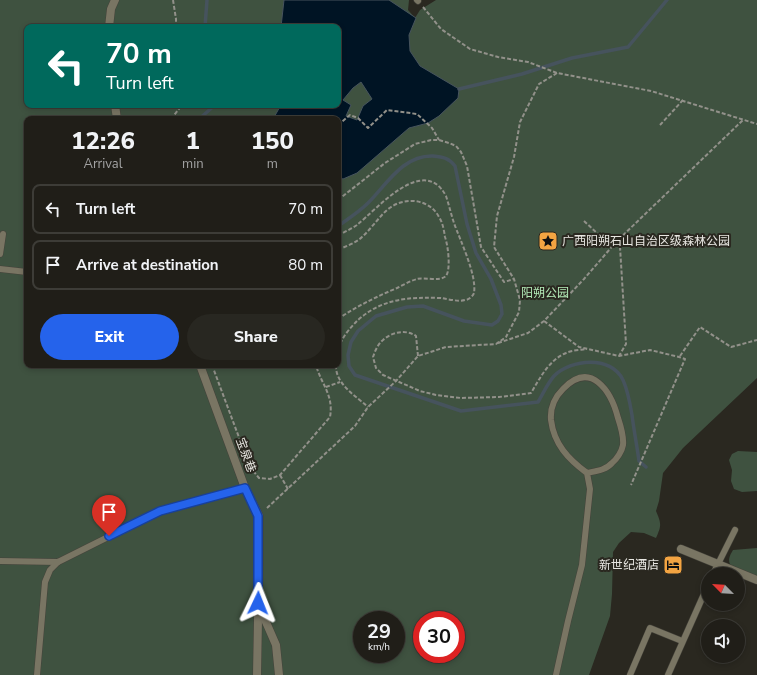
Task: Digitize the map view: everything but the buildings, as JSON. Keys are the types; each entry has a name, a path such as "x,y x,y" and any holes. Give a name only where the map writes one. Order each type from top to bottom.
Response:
{"street":[{"path":"109,24 111,9 115,0"},
{"name":"宝泉巷","path":"201,368 245,488 258,516 256,675"},
{"path":"681,549 757,580"},
{"path":"258,603 276,645 279,675"}],"lane":[{"path":"0,254 3,234"},
{"path":"0,269 24,272"},
{"path":"556,675 582,565 590,489 587,473 576,465 558,444 553,431 551,415 554,402 558,394 565,386 580,378 589,378 597,381 608,392 623,432 623,446 612,464 606,468 587,473"},
{"path":"37,675 45,582 50,570 58,562 160,511 245,488"},
{"path":"716,567 735,530"},
{"path":"0,561 58,562"},
{"path":"668,675 701,600"},
{"path":"630,675 650,628 682,641"}],"path":[{"path":"173,0 176,24"},
{"path":"417,0 441,29 470,49 498,57 528,62 558,73 651,91 757,124"},
{"path":"496,344 506,337 519,312 520,300 514,279 494,247 497,216 514,157 520,122 539,84 558,73"},
{"path":"660,125 683,100"},
{"path":"173,116 180,108"},
{"path":"341,123 350,116 358,118 368,128 387,110 417,114 428,123 439,140"},
{"path":"258,516 355,426 368,407 396,381 418,356 446,347 496,344 528,333 544,321 584,279 616,242 744,119"},
{"path":"341,198 385,163 415,144 431,140 439,140 456,146 461,152 467,166 481,247 504,282 514,279"},
{"path":"341,234 355,227 401,189 414,181 428,181 438,185 446,196 466,256 473,278 474,294 465,301 441,298 391,301 366,313 343,339 341,343"},
{"path":"341,248 361,238 388,209 407,201 417,201 426,203 434,209 440,218 447,241 449,266 447,275 443,278 417,279 375,297 341,317"},
{"path":"584,221 612,247"},
{"path":"616,242 620,247 626,344 619,356"},
{"path":"544,321 579,347 619,356 650,350 679,357 684,360 631,485"},
{"path":"679,357 700,328 732,347 757,340"},
{"path":"418,356 416,336 405,331 393,334 382,340 372,357 376,368 383,375 420,391 436,395 461,398 515,396 531,393 546,369 560,356 567,352 587,349"},
{"path":"213,368 250,467 259,478 270,479 280,475 330,417 332,408 326,387 317,368"},
{"path":"336,368 340,382 368,407"},
{"path":"326,387 340,382"},
{"path":"280,475 288,489"}],"green space":[{"name":"阳朔公园","path":"0,0 409,0 408,10 415,18 420,10 436,0 757,0 757,378 683,448 663,473 656,511 660,524 656,538 644,533 631,532 619,543 613,552 610,616 589,675 0,675"},
{"path":"738,451 757,452 757,491 742,492 734,489 731,481 732,470 729,460 732,454"},
{"path":"757,548 757,575 752,575 745,572 745,567 731,566 729,560 733,550"}],"water":[{"path":"284,0 389,0 416,18 409,35 410,51 420,66 459,89 458,98 439,116 428,123 409,128 357,173 343,179 341,178 341,116 275,116 279,108 341,108 341,24 281,24","holes":["361,82 372,99 363,106 357,120 346,116 351,105 343,100 353,88"]}],"waterway":[{"path":"205,24 207,0"},
{"path":"459,89 522,74 572,58 628,47 667,0"},
{"path":"202,116 212,108"},
{"path":"341,224 365,206 404,165 422,157 433,156 443,157 450,161 455,166 467,224 476,253 491,279 501,305 502,314 498,321 492,325 464,321 423,306 407,307 376,316 358,331 351,342 348,355 349,366 355,375 461,411 538,402 554,376 561,370 580,363 590,362 610,366 623,380 626,388 630,402 639,461 646,467"}],"place":[{"name":"广西阳朔石山自治区级森林公园","path":"548,241"},
{"name":"新世纪酒店","path":"673,565"}],"route":[{"path":"109,536 160,511 245,488 258,516 258,603"}]}
